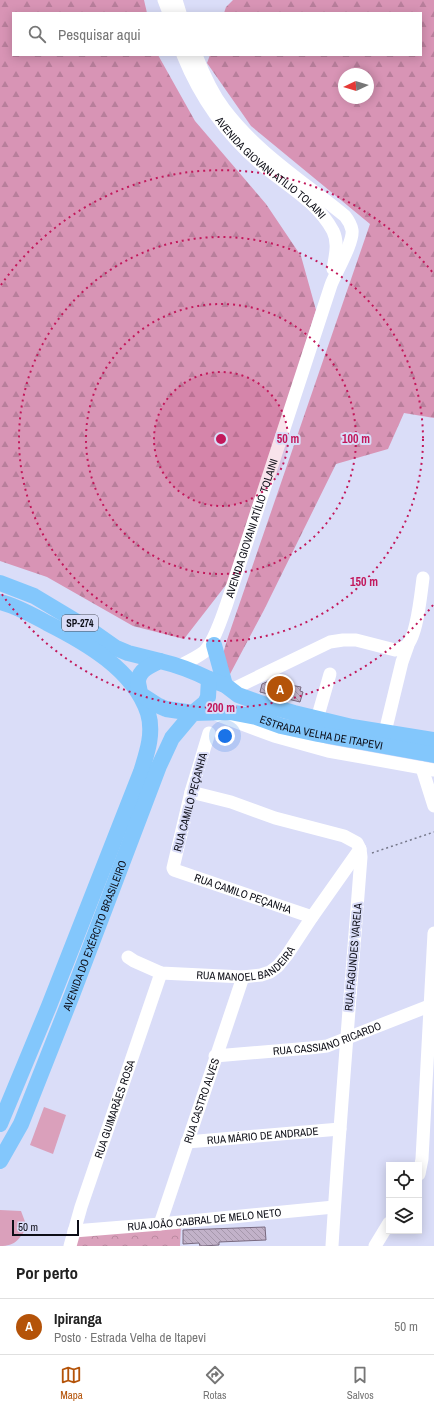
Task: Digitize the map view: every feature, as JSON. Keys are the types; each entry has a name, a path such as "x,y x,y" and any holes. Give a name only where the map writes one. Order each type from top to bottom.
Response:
{"main road":[{"name":"ESTRADA VELHA DE ITAPEVI","path":"0,583 34,596 116,648 128,653 179,666 238,695 266,705 317,719 434,740"},
{"name":"ESTRADA VELHA DE ITAPEVI","path":"0,602 22,610 74,637 112,663 127,677 140,694 156,706 193,713 230,712 256,717 281,726 311,733 434,755"},
{"path":"215,639 219,685"},
{"path":"140,694 138,681 141,674 151,665 160,661"},
{"name":"AVENIDA DO EXÉRCITO BRASILEIRO","path":"0,1161 7,1151 24,1117 159,766 172,738 193,713 205,703 208,697 219,685"},
{"name":"AVENIDA DO EXÉRCITO BRASILEIRO","path":"0,1124 49,1006 141,772 149,748 150,730 148,714 140,694"}],"street":[{"path":"164,0 169,12"},
{"path":"176,0 180,12"},
{"name":"AVENIDA GIOVANI ATÍLIO TOLAINI","path":"183,56 204,98 218,119 236,140 260,163 315,208 326,219 336,239 331,285"},
{"name":"AVENIDA GIOVANI ATÍLIO TOLAINI","path":"179,666 205,651 215,639 335,273 352,240 350,222 346,216 260,148 241,129 224,108 214,92 196,56"},
{"path":"385,732 402,662 415,630 423,578"},
{"path":"219,685 330,642 356,640 395,650 401,649 408,645"},
{"path":"317,719 330,674"},
{"path":"211,713 223,716 274,736 328,750 428,769 434,806"},
{"name":"RUA CAMILO PEÇANHA","path":"209,733 191,792 173,868 174,870 312,917"},
{"path":"191,792 231,802 275,818 344,836 357,843 360,853"},
{"name":"RUA MANOEL BANDEIRA","path":"128,958 161,973 243,977 270,972 278,966 287,955 312,917 360,853"},
{"name":"RUA FAGUNDES VARELA","path":"332,1246 360,853"},
{"path":"421,1162 432,1006 434,933"},
{"name":"RUA GUIMARÃES ROSA","path":"70,1246 81,1207 161,973"},
{"name":"RUA CASTRO ALVES","path":"160,1224 215,1056 243,977"},
{"name":"RUA CASSIANO RICARDO","path":"215,1056 319,1047 346,1039 432,1006"},
{"name":"RUA MÁRIO DE ANDRADE","path":"187,1142 340,1129"},
{"name":"RUA JOÃO CABRAL DE MELO NETO","path":"74,1231 334,1207"},
{"path":"375,1246 386,1229"}],"path":[{"path":"360,853 434,832"}],"green space":[{"path":"0,0 144,0 147,12 12,12 12,56 159,56 195,121 266,204 301,256 316,310 229,581 184,639 133,626 47,577 0,561"},
{"path":"233,0 434,0 434,418 404,413 388,449 336,464 264,610 229,676 223,654 227,640 370,224 251,126 207,63 210,56 422,56 422,12 224,12 226,7"},
{"path":"44,1107 66,1115 53,1154 30,1145"},
{"path":"0,1210 21,1211 27,1227 19,1238 10,1245 0,1246"},
{"path":"181,1226 180,1246 75,1246 77,1238 82,1233"}],"building":[{"path":"269,681 301,687 300,691 303,692 300,702 260,692 262,684"},
{"path":"265,1227 266,1240 219,1242 219,1245 203,1246 200,1246 199,1243 183,1244 183,1230"}],"place":[{"name":"Ipiranga","path":"280,689"}]}
